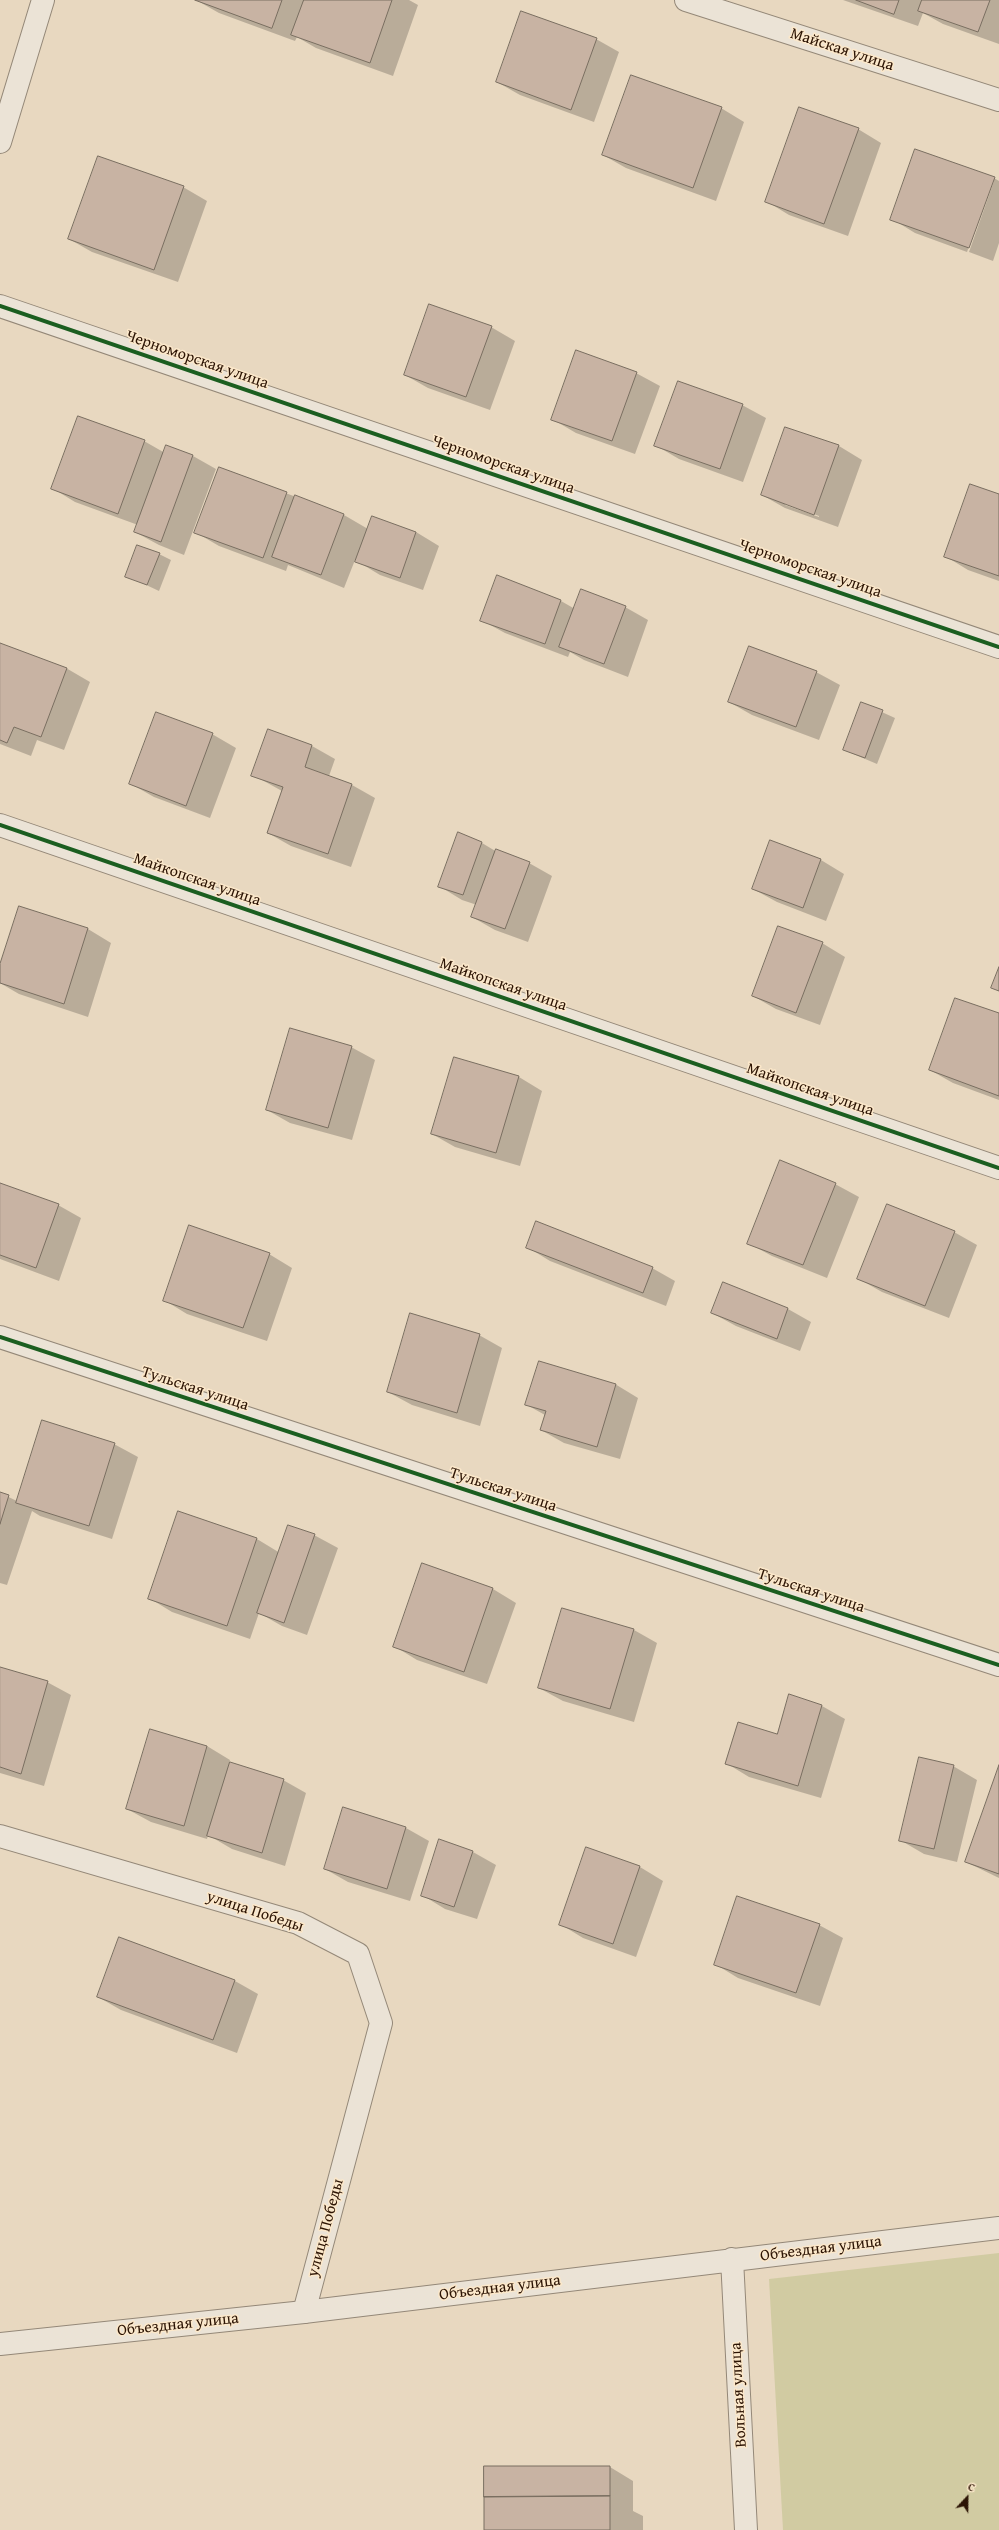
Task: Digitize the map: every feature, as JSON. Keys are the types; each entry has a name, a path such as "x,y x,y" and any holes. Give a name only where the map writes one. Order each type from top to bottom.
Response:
{"street":[{"path":"0,142 43,0"},
{"name":"Майская улица","path":"686,0 999,100"},
{"name":"Черноморская улица","path":"0,306 999,647"},
{"name":"Майкопская улица","path":"0,825 999,1168"},
{"name":"Тульская улица","path":"0,1337 999,1665"},
{"name":"улица Победы","path":"0,1836 298,1923 358,1954 381,2023 304,2312"},
{"name":"Объездная улица","path":"0,2344 304,2312 732,2259 999,2228"},
{"name":"Вольная улица","path":"732,2259 746,2530"}],"shaded area":[{"path":"999,2253 999,2530 783,2530 769,2279"}],"building":[{"path":"195,0 282,0 272,28"},
{"path":"304,0 392,0 370,63 291,35"},
{"path":"856,0 899,0 894,14"},
{"path":"922,0 990,0 978,32 918,11"},
{"path":"521,11 597,38 571,110 496,82"},
{"path":"631,75 722,107 693,188 602,155"},
{"path":"799,107 859,128 824,224 765,202"},
{"path":"915,149 995,177 969,248 890,220"},
{"path":"98,156 184,186 154,270 68,239"},
{"path":"429,304 492,326 466,397 404,375"},
{"path":"576,350 637,372 612,441 551,420"},
{"path":"678,381 743,404 720,469 654,446"},
{"path":"78,416 145,440 118,514 51,489"},
{"path":"785,427 839,445 814,515 761,495"},
{"path":"166,445 193,455 161,542 134,532"},
{"path":"219,467 287,492 263,558 194,533"},
{"path":"970,484 999,494 999,576 944,557"},
{"path":"295,495 344,514 321,575 272,557"},
{"path":"372,516 416,532 400,578 355,562"},
{"path":"137,545 160,553 147,585 125,577"},
{"path":"497,575 561,600 545,644 480,621"},
{"path":"581,589 626,606 604,664 559,647"},
{"path":"0,643 67,668 41,737 14,727 7,743 0,740"},
{"path":"749,646 817,671 796,727 728,702"},
{"path":"861,702 883,710 865,758 843,750"},
{"path":"156,712 213,733 186,806 129,784"},
{"path":"268,729 312,745 305,767 352,784 328,854 267,833 283,787 251,776"},
{"path":"458,832 482,842 463,895 438,887"},
{"path":"770,840 821,859 803,908 752,889"},
{"path":"496,849 530,862 505,929 471,917"},
{"path":"19,906 88,928 64,1004 0,983 0,964"},
{"path":"778,926 823,942 796,1013 752,996"},
{"path":"999,967 999,991 991,988"},
{"path":"955,998 999,1013 999,1096 929,1070"},
{"path":"290,1028 352,1046 328,1128 266,1110"},
{"path":"454,1057 519,1076 496,1153 431,1134"},
{"path":"780,1160 836,1183 803,1265 747,1244"},
{"path":"0,1183 59,1204 36,1268 0,1255"},
{"path":"887,1204 955,1231 925,1306 857,1279"},
{"path":"536,1221 653,1267 643,1293 526,1248"},
{"path":"189,1225 270,1253 243,1328 163,1301"},
{"path":"723,1282 788,1308 777,1339 711,1313"},
{"path":"410,1313 480,1334 457,1413 387,1392"},
{"path":"539,1361 616,1384 597,1447 540,1430 546,1411 525,1405"},
{"path":"42,1420 115,1443 89,1526 16,1503"},
{"path":"0,1492 9,1495 0,1524"},
{"path":"178,1511 257,1538 227,1626 148,1599"},
{"path":"288,1525 315,1534 284,1623 257,1613"},
{"path":"422,1563 493,1588 464,1672 393,1647"},
{"path":"562,1608 634,1629 610,1709 538,1688"},
{"path":"0,1667 48,1681 21,1774 0,1767"},
{"path":"789,1694 822,1705 798,1786 725,1764 738,1722 777,1734"},
{"path":"150,1729 207,1746 184,1826 126,1809"},
{"path":"919,1757 954,1765 934,1849 899,1841"},
{"path":"230,1762 284,1779 262,1853 207,1836"},
{"path":"999,1765 999,1874 965,1862"},
{"path":"343,1807 406,1827 387,1889 324,1869"},
{"path":"439,1839 473,1851 454,1907 421,1896"},
{"path":"586,1847 640,1866 613,1944 559,1925"},
{"path":"737,1896 820,1924 796,1993 714,1965"},
{"path":"119,1937 235,1980 213,2040 97,1997"},
{"path":"484,2466 610,2466 610,2496 484,2497"},
{"path":"610,2496 610,2530 484,2530 484,2497"}],"cycle path":[{"path":"0,306 999,647"},
{"path":"0,825 999,1168"},
{"path":"0,1337 999,1665"}]}
